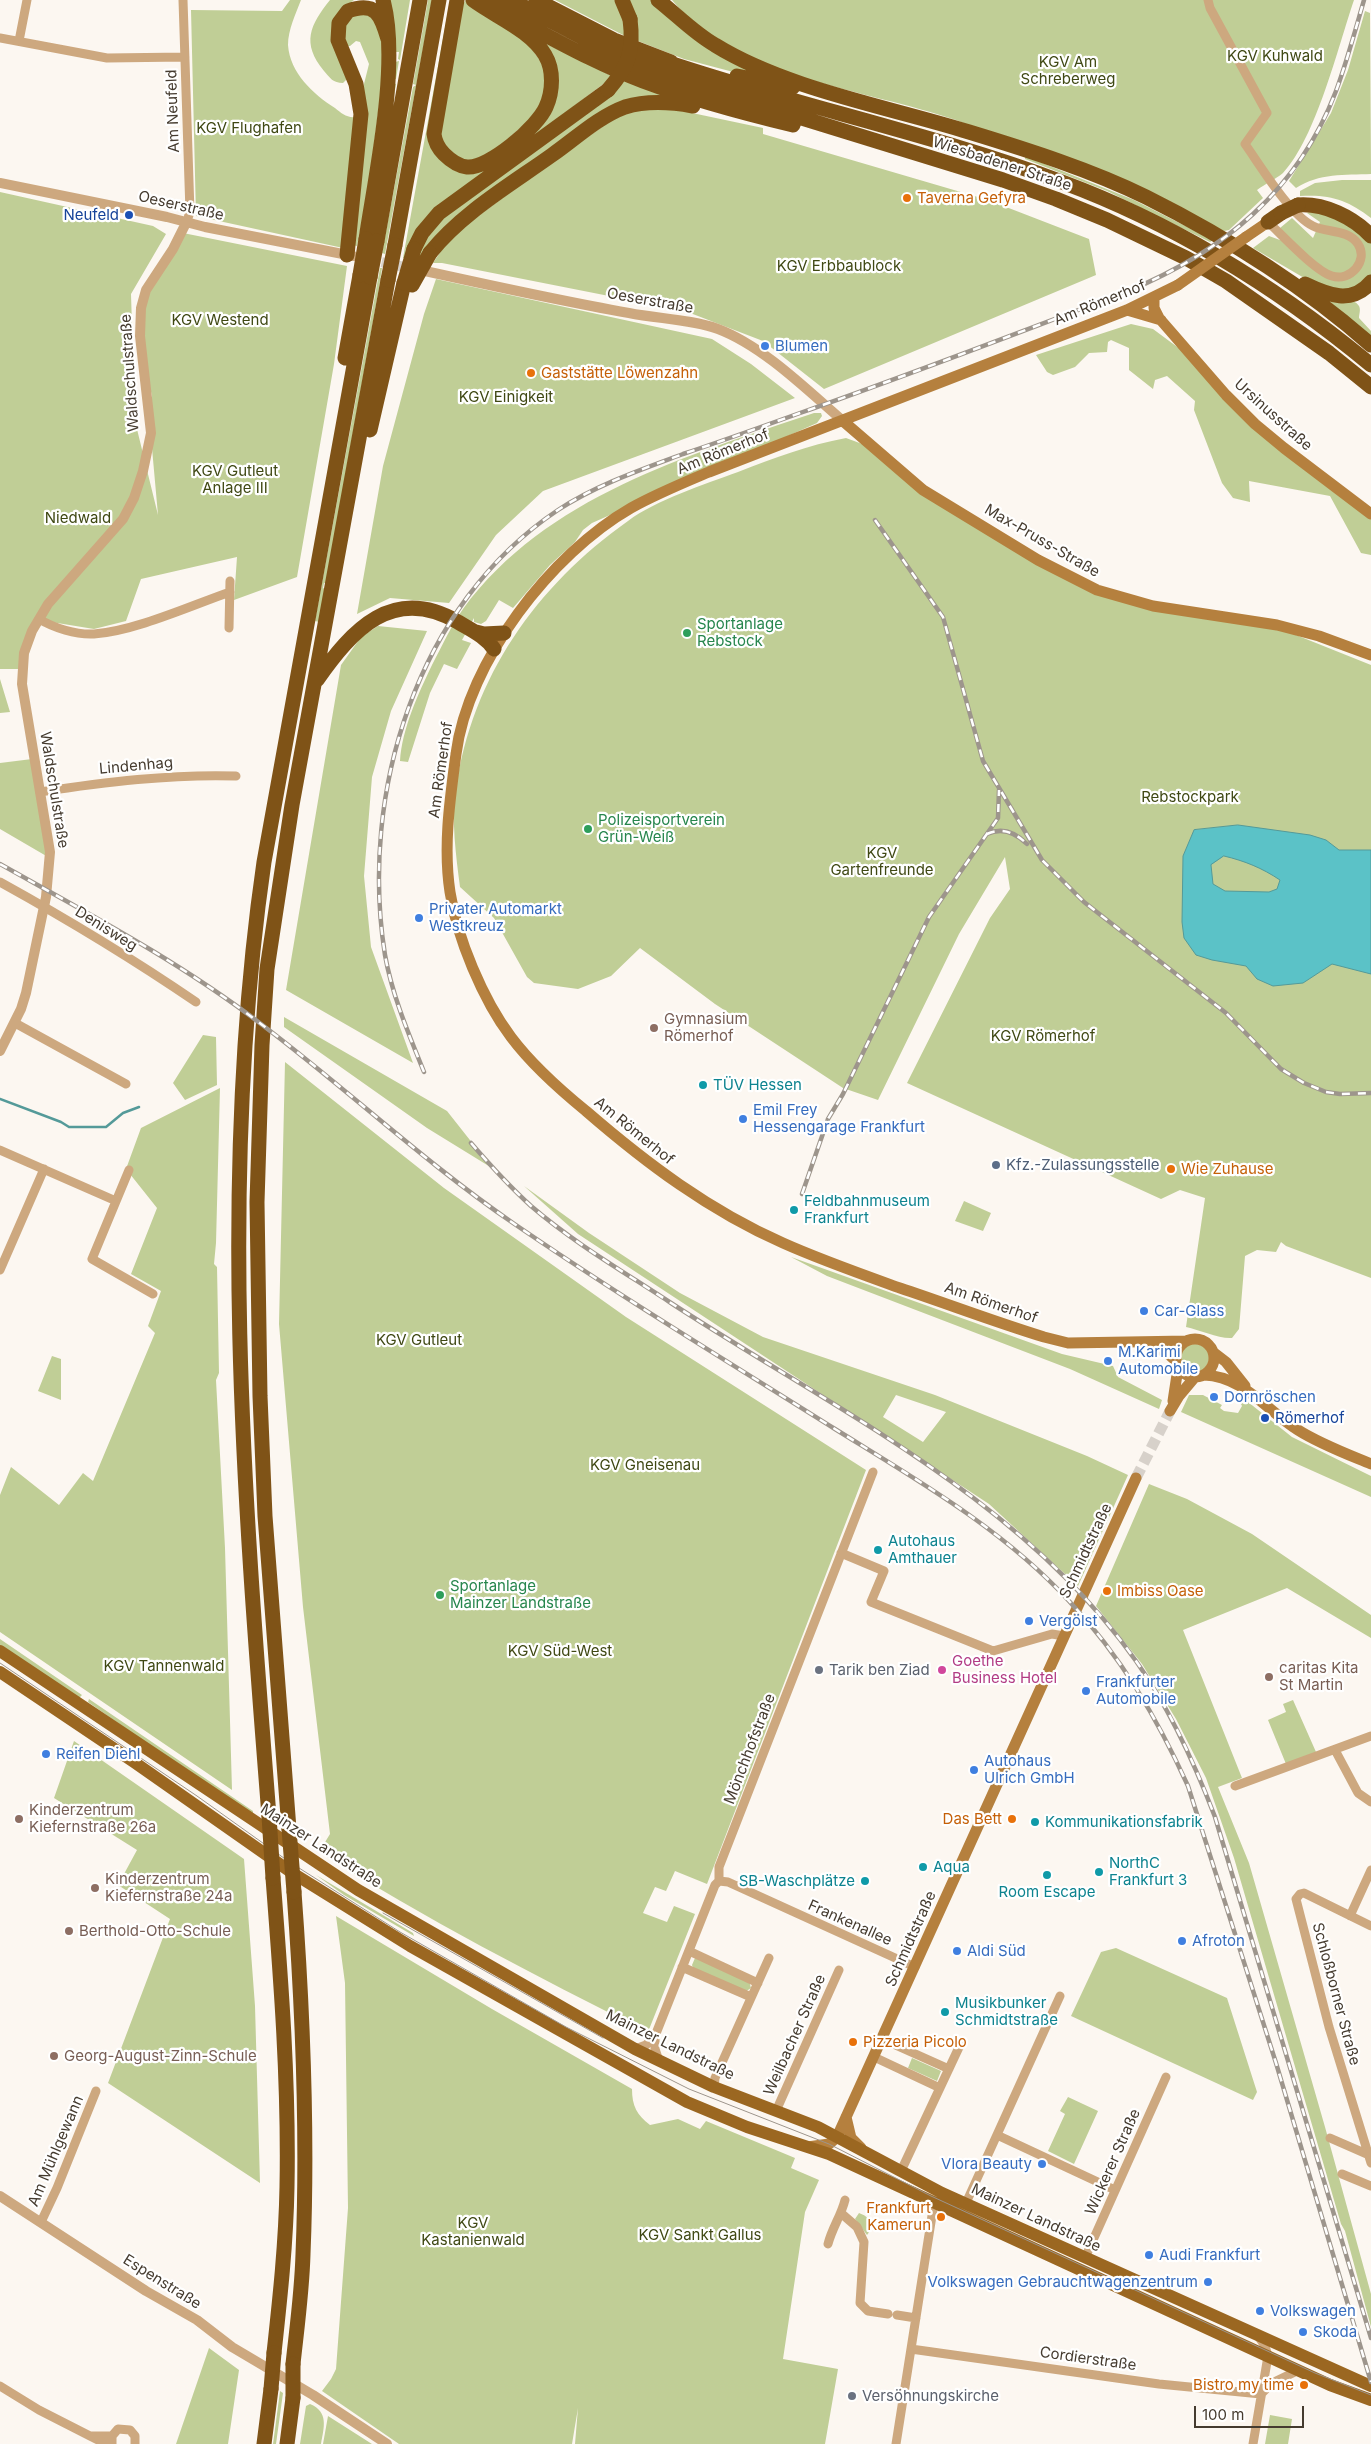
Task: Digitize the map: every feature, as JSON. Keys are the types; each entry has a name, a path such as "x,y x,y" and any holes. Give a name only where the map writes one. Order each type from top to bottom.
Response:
{"highway":[{"path":"371,240 384,112 388,39 388,24 383,0"},
{"path":"264,2444 271,2389 285,2224 287,2111 282,1994 247,1523 242,1396 239,1207 242,1092 249,990 260,888 329,502 326,464 420,0"},
{"path":"287,2444 303,2256 306,2098 301,1981 265,1516 257,1258 259,1091 270,951 290,815 439,0"},
{"path":"457,0 434,134 435,142 446,157 466,167 475,167 492,159 533,124 547,105 552,81 546,56 539,47 530,38 473,0"},
{"path":"481,0 592,59 641,80 752,115 796,126 839,131"},
{"path":"490,0 546,26 590,42"},
{"path":"511,0 590,42"},
{"path":"536,0 614,40 661,60 837,94"},
{"path":"338,552 392,335 408,284 414,249 422,233 439,213 608,90 628,62 632,38 630,19 622,0"},
{"path":"658,0 714,45 775,73 837,94 970,132 1079,170 1145,197 1204,228 1260,262 1319,303 1371,344"},
{"path":"666,0 681,19"},
{"path":"352,256 361,114 356,84 338,40 339,23 348,11 361,7 372,9 381,17 388,39"},
{"name":"Wiesbadener Straße","path":"590,42 626,60 684,82 1002,180 1107,220 1186,258 1226,282 1329,353 1371,387"},
{"name":"Wiesbadener Straße","path":"661,60 767,94 1006,162 1064,182 1118,205 1190,240 1248,274 1326,328 1371,364"},
{"path":"408,284 430,253 453,228 601,120 626,107 646,102 672,102 752,115"},
{"path":"1268,222 1281,213 1314,200 1332,202 1371,223"},
{"path":"1298,205 1314,205 1329,209 1361,227 1371,236"},
{"path":"1260,262 1319,291 1336,296 1356,294 1371,282"},
{"path":"314,686 350,637 371,619 387,612 411,608 431,610 476,632 484,634 504,633"},
{"path":"476,632 494,649"}],"main road":[{"name":"Am Römerhof","path":"1187,1341 1068,1343 1044,1337 887,1283 781,1242 721,1211 668,1177 627,1146 543,1073 510,1036 479,980 462,942 450,892 447,846 458,736 469,701 494,649 504,633 560,565 609,523 630,509 709,472 1154,298 1178,285 1268,222"},
{"name":"Ursinusstraße","path":"1154,298 1164,323 1226,395 1284,448 1371,514"},
{"path":"1127,310 1164,323"},
{"name":"Max-Pruss-Straße","path":"843,421 923,490 1038,560 1097,590 1152,606 1277,625 1319,636 1371,655"},
{"path":"1213,1352 1212,1366 1199,1376 1171,1410 1178,1349 1187,1341 1201,1340 1206,1343 1213,1352 1226,1362 1254,1397"},
{"name":"Am Römerhof","path":"1142,1342 1156,1347 1177,1364"},
{"path":"1177,1364 1188,1376 1225,1378 1254,1397 1300,1432 1371,1464"},
{"name":"Schmidtstraße","path":"837,2137 1136,1478"},
{"name":"Mainzer Landstraße","path":"0,1651 358,1890 635,2049 714,2087 837,2137 966,2203 1371,2386"},
{"name":"Mainzer Landstraße","path":"0,1672 292,1872 396,1937 687,2102 747,2127 852,2164 1268,2356 1371,2400"},
{"path":"846,2117 851,2138 864,2151"},
{"path":"808,2147 828,2144 837,2137 840,2154 852,2164"}],"street":[{"path":"19,41 27,0"},
{"name":"Am Neufeld","path":"183,0 190,212 187,222"},
{"path":"1208,0 1210,8 1267,113 1245,144 1284,198 1312,226 1341,233 1354,239 1361,251 1359,265 1351,274 1344,278 1328,274 1268,222"},
{"path":"0,38 107,58 185,57"},
{"name":"Oeserstraße","path":"0,183 352,256"},
{"name":"Waldschulstraße","path":"0,1051 15,1023 26,993 44,906 50,852 22,684 24,653 38,619 48,604 123,519 134,498 143,471 151,433 140,336 141,308 146,290 173,249 187,222"},
{"name":"Oeserstraße","path":"425,271 629,313 694,323 718,330 738,339 770,361 843,421"},
{"path":"229,628 230,581"},
{"path":"38,619 52,627 93,634 126,628 230,592"},
{"name":"Lindenhag","path":"40,792 110,781 172,776 236,776"},
{"name":"Denisweg","path":"0,882 44,906 196,1002"},
{"path":"15,1023 126,1084"},
{"path":"0,1150 116,1201"},
{"path":"0,1270 44,1169"},
{"path":"129,1170 92,1260 154,1294"},
{"name":"Mönchhofstraße","path":"659,2061 655,2049 655,2036 718,1881 721,1863 873,1472"},
{"path":"841,1553 884,1571 871,1602 993,1651 1052,1634 1064,1636"},
{"path":"1235,1786 1371,1736"},
{"path":"1335,1750 1358,1793 1371,1802"},
{"path":"1371,1870 1350,1916 1371,1926"},
{"name":"Frankenallee","path":"718,1881 728,1882 915,1967"},
{"name":"Schloßborner Straße","path":"1350,1916 1304,1894 1300,1894 1296,1899 1329,2027 1370,2158"},
{"path":"689,1951 758,1983"},
{"path":"714,2087 715,2078 769,1958"},
{"path":"682,1966 752,1997"},
{"name":"Weilbacher Straße","path":"776,2111 839,1970"},
{"path":"966,2203 1060,1996"},
{"path":"635,2049 646,2044 655,2036"},
{"path":"882,2039 948,2069"},
{"path":"901,2171 961,2042"},
{"path":"874,2057 940,2088"},
{"name":"Wickerer Straße","path":"1085,2258 1166,2077"},
{"name":"Am Mühlgewann","path":"41,2222 57,2188 96,2091"},
{"path":"998,2134 1114,2190"},
{"path":"1330,2138 1370,2158"},
{"path":"1342,2174 1371,2186"},
{"name":"Espenstraße","path":"0,2196 146,2290 197,2320 232,2347 309,2393 388,2444"},
{"path":"828,2244 831,2229 842,2214 845,2200"},
{"path":"896,2444 934,2203"},
{"path":"842,2214 857,2227 864,2242 860,2303 868,2311 916,2318"},
{"path":"1253,2444 1268,2356 1265,2346 1256,2334"},
{"path":"1268,2356 1274,2350 1284,2346"},
{"name":"Cordierstraße","path":"911,2349 1160,2384 1261,2394"},
{"path":"1261,2394 1272,2383 1299,2370"},
{"path":"0,2386 39,2410 106,2444"},
{"path":"90,2436 112,2440 118,2429 130,2430 135,2436 135,2444"}],"green space":[{"name":"KGV Flughafen","path":"290,0 301,0 288,39 290,55 298,74 311,89 344,115 355,117 343,248 196,216 191,10 282,11"},
{"path":"330,0 354,0 341,10 348,78 343,83 330,78 312,52 311,34 313,26"},
{"path":"386,0 410,0 400,60 398,59 399,52 396,52 395,62 399,61 396,79 394,79 393,83 396,84 383,153"},
{"path":"428,0 432,0 385,254 382,253 413,87 416,85 413,84"},
{"path":"450,0 430,132 463,170 544,118 544,47 547,44 612,76 436,210 406,258 403,258"},
{"path":"466,0 523,36 548,72 540,111 482,161 456,160 438,135 463,4"},
{"path":"555,0 617,0 621,8 625,36"},
{"path":"627,0 656,0 751,68 756,78 684,59 638,41"},
{"name":"KGV Am Schreberweg","path":"672,0 1354,0 1325,91 1306,138 1283,173 1257,190 1263,198 1229,230 1224,231 956,120 804,78 766,64 731,47 699,26"},
{"path":"1365,11 1370,13 1371,174 1323,177 1296,188 1289,181 1331,113 1348,70"},
{"path":"368,12 382,32 382,82 368,191 357,246 351,245 362,92 369,64 360,42 356,41 350,46 346,46 341,34 350,15"},
{"path":"623,80 668,97 629,102 419,260 419,250 431,227"},
{"name":"KGV Erbbaublock","path":"644,109 678,110 763,128 763,134 988,200 1089,239 1096,275 824,389 763,341 685,311 442,263 433,263 451,236 546,166 612,120"},
{"path":"1025,156 1134,200 1213,240 1210,242 1107,191 1025,159"},
{"path":"1342,180 1371,180 1371,218 1354,207 1330,197 1300,196 1300,191 1315,183"},
{"path":"0,192 153,226 166,234 131,294 135,421 158,515 150,426 152,396 137,332 141,302 183,233 347,266 334,364 297,577 234,600 237,557 141,579 126,621 94,629 39,620 24,669 0,669"},
{"path":"1317,210 1333,215 1371,243 1371,277 1348,293 1311,282 1253,248 1269,236 1280,240 1280,228 1292,218 1313,238 1320,222 1307,213"},
{"path":"380,268 382,268 379,288 326,583 324,583 323,588 325,589 319,622 315,621"},
{"name":"KGV Einigkeit","path":"436,279 712,339 751,364 795,398 543,491 496,535 449,603 390,598 357,614 383,466 424,314"},
{"path":"1324,297 1356,303 1360,309 1359,318 1371,331 1371,337"},
{"path":"1131,324 1153,329 1184,352 1227,402 1371,519 1371,555 1361,553 1330,496 1249,481 1250,502 1233,498 1222,483 1194,410 1195,401 1167,376 1155,380 1153,389 1129,370 1129,348 1111,340 1108,342 1107,352 1089,353 1075,367 1053,375 1047,372 1036,355"},
{"path":"814,413 821,413 822,416 817,423 592,523 550,565 513,608 499,600 486,621 481,624 474,622 474,618 462,640 471,643 457,669 444,664 430,693 408,762 400,761 407,724 416,700 454,622 497,570 535,537 577,509 622,485 669,464"},
{"path":"846,438 865,445 922,494 1093,593 1276,627 1371,665 1371,1278 1286,1246 1281,1242 1276,1252 1257,1250 1245,1256 1239,1329 1232,1338 1215,1336 1186,1327 1205,1198 1180,1190 1161,1199 907,1083 990,918 1010,889 1005,857 959,934 878,1100 843,1088 715,1004 640,948 611,976 578,989 534,983 527,977 494,918 460,887 454,813 456,789 464,748 477,709 493,672 514,637 537,605 595,547 639,513 666,499 778,457 818,444"},
{"path":"378,626 427,631 391,711 372,777 364,876 371,947 413,1063 286,990 341,665 361,637"},
{"path":"0,679 10,712 0,713"},
{"path":"32,759 48,857 0,829 0,763"},
{"path":"284,1017 447,1111 492,1168 427,1128 284,1027"},
{"path":"203,1035 216,1037 217,1085 185,1100 173,1083"},
{"path":"285,1062 444,1188 626,1317 866,1470 707,1884 675,1871 666,1891 655,1887 643,1913 667,1922 674,1906 695,1914 648,2032 481,1946 400,1901 319,1852 330,1834 303,1607 279,1324"},
{"name":"KGV Tannenwald","path":"220,1088 214,1264 217,1267 219,1373 216,1380 225,1548 232,1790 0,1632 0,1495 11,1467 59,1505 83,1473 93,1481 155,1333 148,1326 161,1291 131,1274 157,1208 126,1169 141,1128"},
{"path":"524,1186 589,1233 680,1293 763,1337 935,1395 1087,1456 1128,1475 1078,1586 989,1504 578,1234","holes":["896,1395 946,1412 923,1442 883,1417"]},
{"path":"964,1201 991,1213 983,1231 955,1221"},
{"path":"791,1257 1062,1354 1113,1366 1118,1377 1162,1400 1159,1409 1070,1369 827,1276"},
{"path":"1195,1344 1205,1348 1209,1358 1205,1368 1195,1372 1185,1368 1181,1358 1185,1348"},
{"path":"52,1356 61,1359 61,1400 38,1391"},
{"path":"1189,1395 1203,1395 1222,1405 1220,1408 1224,1411 1238,1413 1242,1406 1239,1400 1243,1398 1292,1437 1371,1476 1371,1497 1181,1412"},
{"path":"1149,1484 1187,1499 1252,1534 1371,1615 1371,1638 1287,1588 1183,1630 1242,1778 1218,1787 1249,1863 1325,2127 1371,2294 1371,2327 1345,2231 1341,2224 1234,1858 1206,1778 1176,1719 1142,1664 1096,1606"},
{"path":"0,1639 82,1695 79,1698 75,1696 0,1645"},
{"path":"89,1699 253,1811 253,1818 88,1702"},
{"path":"1293,1700 1316,1752 1286,1764 1268,1720 1286,1712 1283,1704"},
{"path":"74,1741 244,1859 255,2006 260,2183 108,2083 170,1919 118,1885 137,1850 54,1798"},
{"path":"316,1875 413,1933 414,1936 344,1895"},
{"path":"336,1916 492,2009 632,2089 636,2110 650,2125 678,2119 700,2129 706,2121 795,2158 791,2168 819,2180 805,2212 783,2359 838,2369 825,2444 575,2444 578,2408 572,2444 399,2444 322,2391 336,2369 348,2208 345,1983"},
{"path":"1116,1948 1227,1998 1257,2092 1253,2100 1071,2016 1101,1952"},
{"path":"695,1958 749,1981 751,1988 745,1992 693,1968 692,1965"},
{"path":"912,2058 941,2071 937,2081 908,2068"},
{"path":"1068,2097 1098,2111 1074,2164 1048,2151 1065,2114 1060,2111"},
{"path":"859,2213 868,2218 873,2227 867,2235 855,2219"},
{"path":"209,2348 239,2370 228,2444 176,2444"},
{"path":"280,2391 283,2393 276,2444 273,2444"},
{"path":"310,2404 316,2407 323,2416 324,2426 321,2444 300,2444 306,2406"},
{"path":"1270,2415 1292,2419 1288,2444 1265,2444"},
{"path":"328,2416 372,2444 323,2444"}],"water":[{"path":"1238,825 1310,835 1326,840 1339,850 1371,850 1371,974 1332,964 1303,983 1273,986 1257,979 1246,966 1196,955 1184,938 1182,922 1183,856 1194,830","holes":["1224,856 1260,868 1280,880 1277,889 1269,892 1225,891 1213,884 1211,865"]}],"waterway":[{"path":"0,1099 61,1122 69,1127 106,1127 123,1113 139,1107"}],"tunnel":[{"path":"367,259 414,269"},
{"path":"1136,1478 1170,1411"}],"tram line":[{"path":"0,1663 197,1796 288,1861 400,1932 566,2027 689,2089 829,2144 931,2196 1315,2373 1371,2395"},
{"path":"383,1913 603,2038"}],"railway":[{"path":"424,1072 396,1000 385,955 379,893 381,830 391,768 409,707 434,649 468,596 509,549 558,510 588,493 635,472 882,384 1126,292 1194,258 1225,237 1253,214 1278,188 1301,159 1320,127 1336,91 1364,0"},
{"path":"875,520 943,617 983,761 1042,860 1084,902 1226,1013 1281,1069 1304,1083 1326,1092 1340,1094 1371,1093"},
{"path":"802,1194 828,1119 843,1094 929,917 998,818 999,790"},
{"path":"987,834 998,831 1008,832 1027,844"},
{"path":"0,864 100,920 199,980 293,1048 448,1175 513,1223 633,1302 958,1507 1016,1551 1043,1575 1088,1622 1136,1689 1164,1736 1188,1786 1276,2063 1371,2382"},
{"path":"471,1143 531,1206 582,1245 671,1303 860,1420 922,1461 981,1504 1037,1551 1089,1603 1136,1661 1160,1698 1180,1736 1199,1776 1215,1817 1371,2338"}],"place":[{"name":"Taverna Gefyra","path":"907,198"},
{"name":"Neufeld","path":"129,215"},
{"name":"Blumen","path":"765,346"},
{"name":"Gaststätte Löwenzahn","path":"531,373"},
{"name":"Sportanlage Rebstock","path":"687,633"},
{"name":"Polizeisportverein Grün-Weiß","path":"588,829"},
{"name":"Privater Automarkt Westkreuz","path":"419,918"},
{"name":"Gymnasium Römerhof","path":"654,1028"},
{"name":"TÜV Hessen","path":"703,1085"},
{"name":"Emil Frey Hessengarage Frankfurt","path":"743,1119"},
{"name":"Kfz.-Zulassungsstelle","path":"996,1165"},
{"name":"Wie Zuhause","path":"1171,1169"},
{"name":"Feldbahnmuseum Frankfurt","path":"794,1210"},
{"name":"Car-Glass","path":"1144,1311"},
{"name":"M.Karimi Automobile","path":"1108,1361"},
{"name":"Dornröschen","path":"1214,1397"},
{"name":"Römerhof","path":"1265,1418"},
{"name":"Autohaus Amthauer","path":"878,1550"},
{"name":"Imbiss Oase","path":"1107,1591"},
{"name":"Sportanlage Mainzer Landstraße","path":"440,1595"},
{"name":"Vergölst","path":"1029,1621"},
{"name":"Tarik ben Ziad","path":"819,1670"},
{"name":"Goethe Business Hotel","path":"942,1670"},
{"name":"caritas Kita St Martin","path":"1269,1677"},
{"name":"Frankfurter Automobile","path":"1086,1691"},
{"name":"Reifen Diehl","path":"46,1754"},
{"name":"Autohaus Ulrich GmbH","path":"974,1770"},
{"name":"Kinderzentrum Kiefernstraße 26a","path":"19,1819"},
{"name":"Das Bett","path":"1012,1819"},
{"name":"Kommunikationsfabrik","path":"1035,1822"},
{"name":"Aqua","path":"923,1867"},
{"name":"NorthC Frankfurt 3","path":"1099,1872"},
{"name":"Room Escape","path":"1047,1875"},
{"name":"SB-Waschplätze","path":"865,1881"},
{"name":"Kinderzentrum Kiefernstraße 24a","path":"95,1888"},
{"name":"Berthold-Otto-Schule","path":"69,1931"},
{"name":"Afroton","path":"1182,1941"},
{"name":"Aldi Süd","path":"957,1951"},
{"name":"Musikbunker Schmidtstraße","path":"945,2012"},
{"name":"Pizzeria Picolo","path":"853,2042"},
{"name":"Georg-August-Zinn-Schule","path":"54,2056"},
{"name":"Vlora Beauty","path":"1042,2164"},
{"name":"Frankfurt Kamerun","path":"941,2217"},
{"name":"Audi Frankfurt","path":"1149,2255"},
{"name":"Volkswagen Gebrauchtwagenzentrum","path":"1208,2282"},
{"name":"Volkswagen","path":"1260,2311"},
{"name":"Skoda","path":"1303,2332"},
{"name":"Bistro my time","path":"1304,2385"},
{"name":"Versöhnungskirche","path":"852,2396"}],"park label":[{"name":"KGV Kuhwald","path":"1275,56"},
{"name":"KGV Westend","path":"220,320"},
{"name":"KGV Gutleut Anlage III","path":"235,480"},
{"name":"Niedwald","path":"78,518"},
{"name":"Rebstockpark","path":"1190,797"},
{"name":"KGV Gartenfreunde","path":"882,862"},
{"name":"KGV Römerhof","path":"1043,1036"},
{"name":"KGV Gutleut","path":"419,1340"},
{"name":"KGV Gneisenau","path":"645,1465"},
{"name":"KGV Süd-West","path":"560,1651"},
{"name":"KGV Kastanienwald","path":"473,2232"},
{"name":"KGV Sankt Gallus","path":"700,2235"}]}
